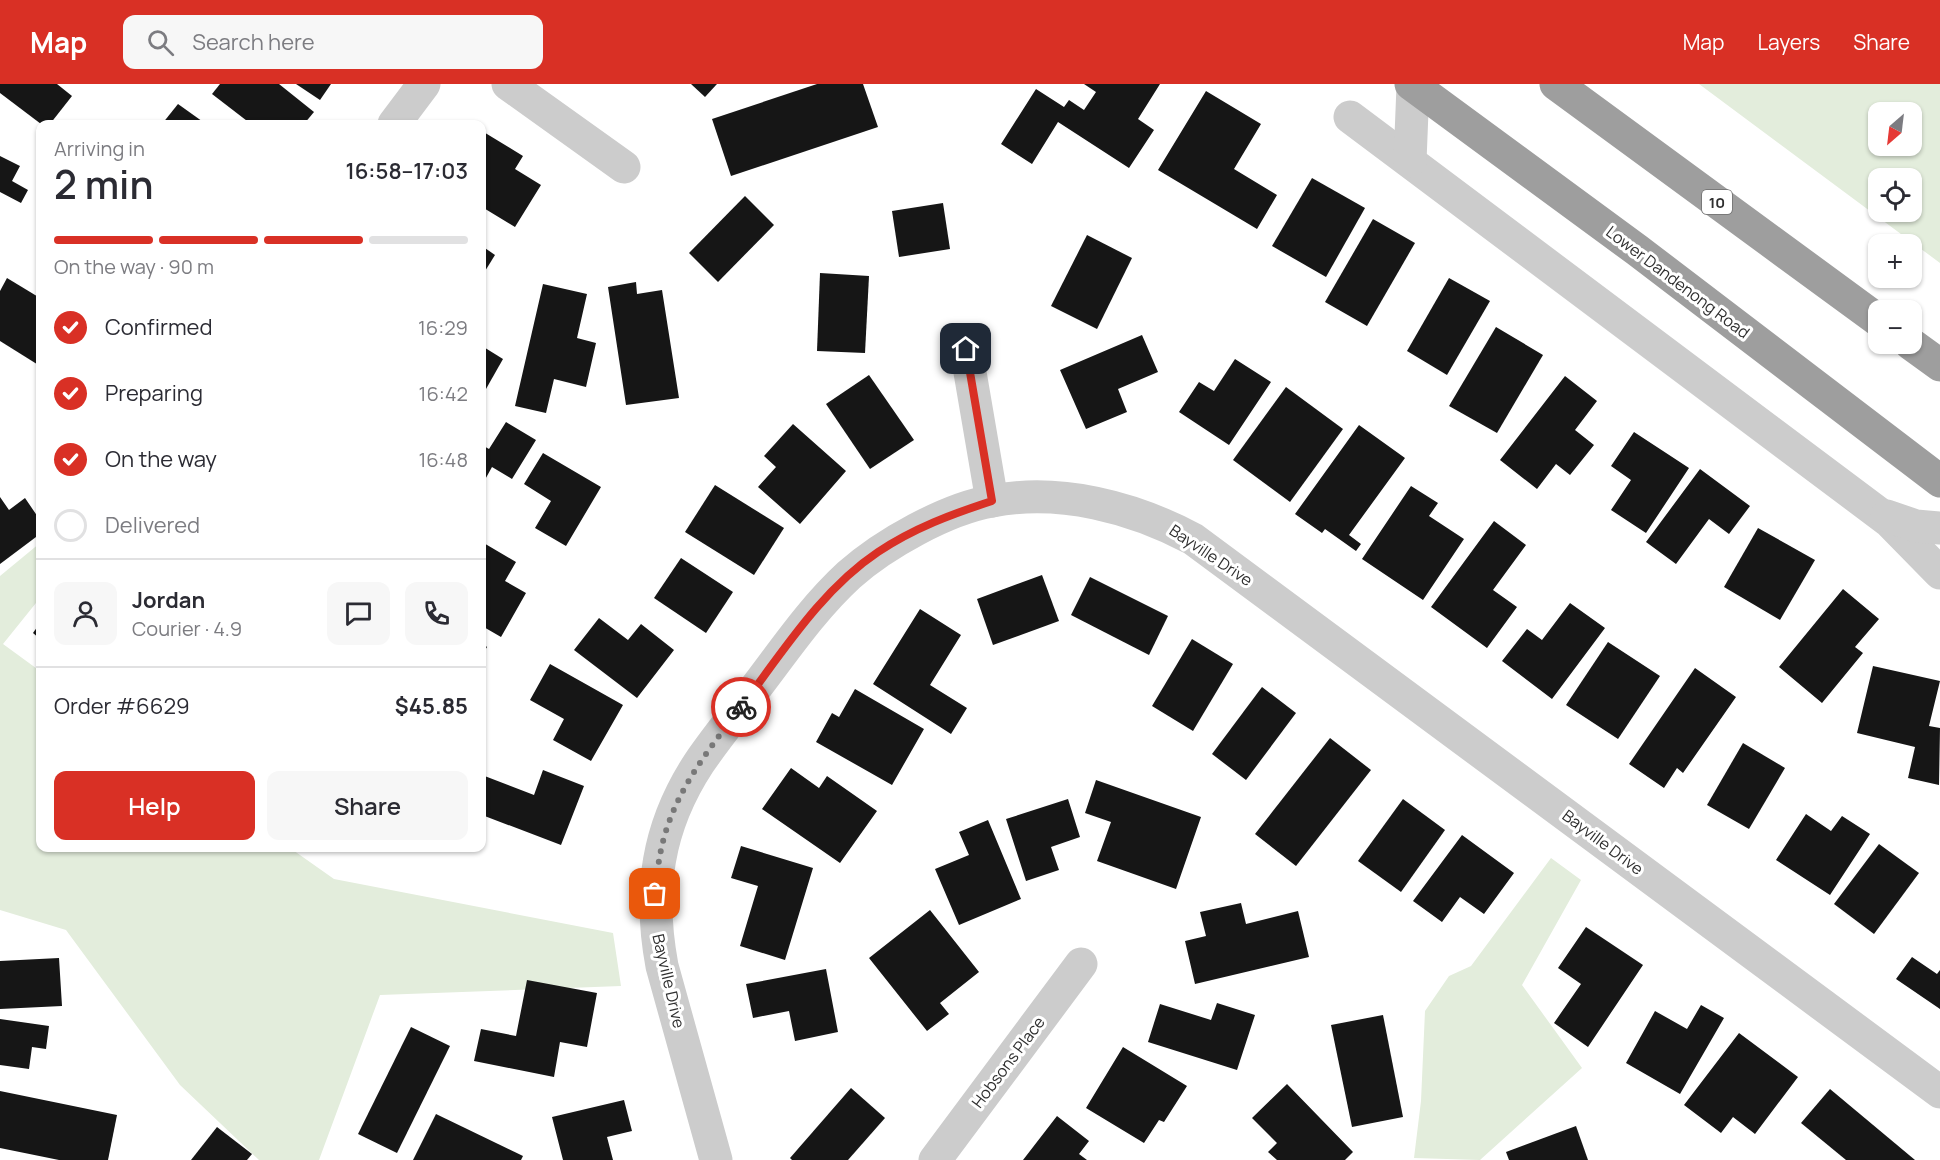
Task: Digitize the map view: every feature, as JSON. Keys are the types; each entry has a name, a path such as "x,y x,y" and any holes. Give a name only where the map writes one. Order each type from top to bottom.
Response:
{"highway":[{"name":"10","path":"1556,84 1868,313"},
{"name":"Lower Dandenong Road","path":"1412,85 1637,250 1940,481"},
{"path":"1922,352 1940,365"}],"street":[{"path":"397,120 424,84"},
{"path":"508,84 624,168"},
{"name":"Lower Dandenong Road","path":"1410,161 1412,85"},
{"path":"1350,117 1878,512 1900,530 1940,573"},
{"path":"966,349 992,501"},
{"name":"Bayville Drive","path":"716,1160 662,966 656,934 655,894 658,860 667,826 681,796 699,763 826,599 849,576 877,553 916,529 992,501 1035,497 1087,501 1126,510 1164,524 1193,539 1940,1092"},
{"path":"1878,512 1916,526 1940,528"},
{"name":"Hobsons Place","path":"934,1160 1081,964"}],"green space":[{"path":"1699,84 1940,84 1940,263 1922,250 1922,234 1901,234 1885,222 1922,222 1922,168 1868,168 1868,210"},
{"path":"36,546 36,603 3,644 36,668 36,852 296,852 334,879 613,933 621,986 380,995 319,1160 259,1160 180,1085 66,930 0,910 0,576"},
{"path":"1551,858 1581,880 1522,985 1582,1068 1480,1160 1414,1158 1421,1101 1425,1011 1449,976 1471,966"}],"building":[{"path":"0,84 57,84 72,96 53,120 36,120 0,93"},
{"path":"220,84 279,84 314,112 307,120 246,120 212,94"},
{"path":"296,84 331,84 320,100"},
{"path":"691,84 717,84 705,97"},
{"path":"817,84 863,84 878,127 731,176 712,119"},
{"path":"1084,84 1160,84 1138,119 1154,130 1129,168 1058,122 1032,164 1001,144 1036,89 1064,107 1069,100 1084,110 1096,92"},
{"path":"1206,91 1261,124 1234,169 1277,195 1257,229 1158,170"},
{"path":"178,104 200,120 165,120"},
{"path":"486,133 523,156 515,169 541,185 515,227 486,209"},
{"path":"0,156 20,166 12,181 28,190 21,203 0,192"},
{"path":"1312,178 1365,208 1326,277 1272,246"},
{"path":"745,196 774,225 718,282 689,253"},
{"path":"943,203 950,249 899,257 892,211"},
{"path":"1373,219 1415,243 1367,326 1325,302"},
{"path":"1087,235 1132,258 1097,329 1051,306"},
{"path":"486,249 495,255 486,270"},
{"path":"820,273 869,276 865,353 817,351"},
{"path":"7,278 36,296 36,364 0,341 0,291"},
{"path":"1449,278 1490,301 1447,375 1407,351"},
{"path":"636,282 637,294 662,290 679,398 626,405 608,287"},
{"path":"543,284 587,294 577,338 596,343 586,387 554,379 546,413 515,406"},
{"path":"1496,327 1543,355 1497,433 1449,406"},
{"path":"1142,335 1158,372 1118,389 1127,412 1086,429 1060,370"},
{"path":"486,348 503,359 486,389"},
{"path":"1235,359 1271,382 1229,445 1179,412 1199,382 1214,391"},
{"path":"869,375 914,440 870,469 826,404"},
{"path":"1565,376 1597,401 1575,430 1594,445 1570,475 1556,464 1537,489 1500,460"},
{"path":"1286,387 1343,429 1290,502 1233,460"},
{"path":"506,422 536,440 512,479 492,467 486,478 486,447 489,449"},
{"path":"793,424 846,471 800,524 758,487 776,467 764,456"},
{"path":"1359,425 1405,458 1349,535 1361,544 1356,551 1325,529 1322,533 1295,514"},
{"path":"1634,432 1689,468 1646,533 1611,510 1631,480 1611,466"},
{"path":"543,453 601,487 566,546 535,528 551,501 524,484"},
{"path":"1700,469 1750,506 1729,534 1709,519 1676,564 1646,542"},
{"path":"715,485 784,528 754,575 685,532"},
{"path":"1411,486 1438,503 1429,516 1464,539 1423,600 1362,559"},
{"path":"0,497 9,510 25,498 36,514 36,537 0,564"},
{"path":"1494,521 1526,545 1493,590 1517,607 1487,648 1431,607"},
{"path":"1758,528 1815,560 1780,620 1724,587"},
{"path":"486,544 516,562 505,581 526,593 501,637 486,628"},
{"path":"681,558 733,592 706,633 654,598"},
{"path":"1042,575 1059,621 993,645 977,599"},
{"path":"1090,577 1168,616 1149,655 1071,615"},
{"path":"1843,589 1879,619 1855,647 1863,653 1822,703 1779,667"},
{"path":"1570,603 1605,628 1552,699 1502,661 1527,629 1542,640"},
{"path":"920,609 961,635 930,685 967,708 951,734 873,684"},
{"path":"599,618 628,640 641,624 674,650 637,698 574,650"},
{"path":"1192,639 1233,664 1193,731 1152,706"},
{"path":"1608,642 1660,676 1618,739 1566,705"},
{"path":"550,664 623,705 591,761 553,740 564,719 530,700"},
{"path":"1873,666 1940,681 1929,726 1940,728 1939,785 1908,778 1915,747 1857,733"},
{"path":"1695,668 1736,697 1683,773 1677,768 1664,788 1629,764"},
{"path":"1262,687 1296,713 1246,780 1212,754"},
{"path":"855,689 924,729 892,785 816,742 832,713 839,717"},
{"path":"1330,738 1371,770 1296,866 1255,834"},
{"path":"1743,743 1785,768 1749,829 1707,805"},
{"path":"791,768 819,788 827,776 877,811 840,863 762,809"},
{"path":"543,770 584,786 561,845 486,817 486,777 534,795"},
{"path":"1096,780 1201,817 1176,889 1097,861 1111,822 1085,813"},
{"path":"1068,799 1080,837 1051,847 1059,870 1026,881 1006,819"},
{"path":"1403,799 1445,830 1401,892 1358,861"},
{"path":"1806,814 1831,831 1842,816 1870,834 1830,895 1776,860"},
{"path":"988,820 1021,899 959,925 935,869 969,855 959,832"},
{"path":"1462,835 1514,873 1484,914 1460,897 1442,922 1413,901"},
{"path":"1879,844 1919,873 1874,934 1834,904"},
{"path":"741,846 813,868 785,960 740,946 758,886 731,878"},
{"path":"1241,903 1246,924 1298,911 1309,957 1195,984 1185,941 1206,936 1200,912"},
{"path":"930,910 979,972 940,1003 949,1014 927,1031 869,958"},
{"path":"1586,927 1643,965 1588,1047 1554,1023 1581,984 1558,968"},
{"path":"1912,957 1937,974 1940,970 1940,1009 1896,979"},
{"path":"59,958 62,1006 0,1009 0,961"},
{"path":"826,969 838,1032 795,1041 789,1011 753,1018 746,984"},
{"path":"527,980 597,993 587,1047 560,1042 554,1077 474,1061 481,1029 516,1036"},
{"path":"1217,1003 1255,1015 1237,1070 1148,1042 1160,1004 1211,1020"},
{"path":"1701,1005 1724,1018 1680,1094 1626,1063 1655,1011 1687,1029"},
{"path":"1383,1015 1403,1117 1352,1127 1331,1025"},
{"path":"0,1019 49,1026 46,1049 32,1047 29,1069 0,1065"},
{"path":"411,1027 450,1046 397,1153 358,1134"},
{"path":"1739,1033 1798,1077 1755,1134 1733,1117 1721,1133 1684,1105"},
{"path":"1123,1047 1187,1086 1164,1122 1159,1120 1144,1143 1086,1108"},
{"path":"1287,1084 1353,1152 1345,1160 1277,1160 1268,1152 1277,1143 1252,1118"},
{"path":"851,1088 885,1118 848,1160 792,1160 790,1158"},
{"path":"1830,1089 1915,1160 1846,1160 1801,1123"},
{"path":"0,1091 117,1115 108,1160 59,1160 0,1148"},
{"path":"624,1100 632,1131 607,1137 613,1160 563,1160 552,1117"},
{"path":"436,1114 523,1156 521,1160 413,1160"},
{"path":"1057,1116 1089,1141 1079,1154 1087,1160 1023,1160"},
{"path":"1576,1126 1588,1160 1509,1160 1506,1152"},
{"path":"217,1127 252,1154 247,1160 191,1160"}],"way so far":[{"path":"655,894 658,860 667,826 699,763 741,707"}],"route":[{"path":"741,707 826,599 877,553 916,529 992,501 966,349"}]}
